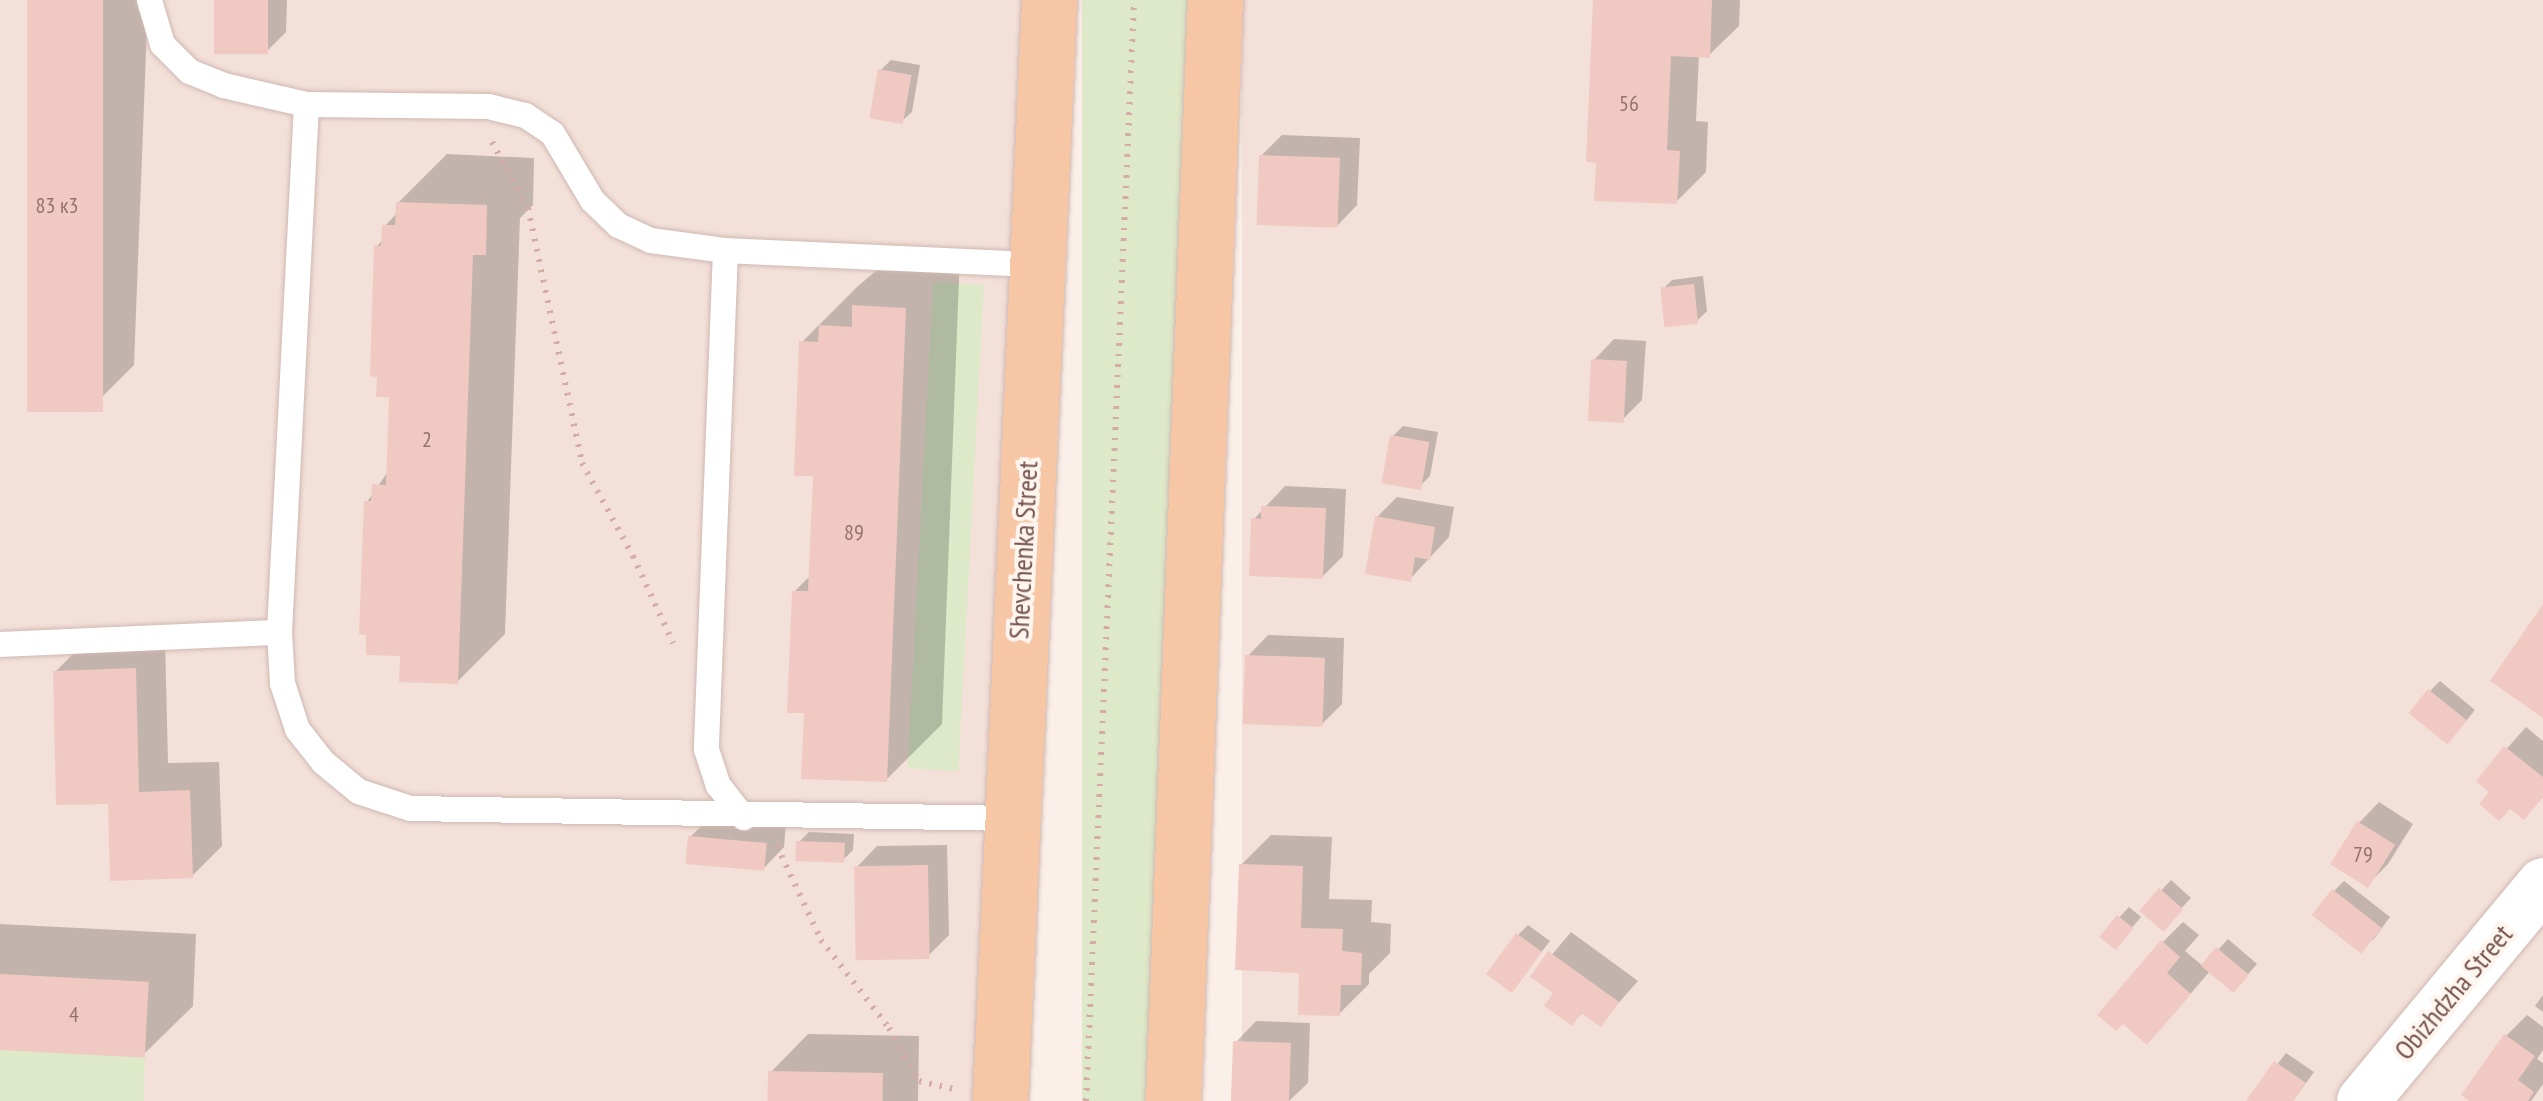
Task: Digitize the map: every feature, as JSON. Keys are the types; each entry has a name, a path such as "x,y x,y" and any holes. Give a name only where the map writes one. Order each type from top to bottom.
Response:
{"main road":[{"name":"Shevchenka Street","path":"1000,1101 1048,0"},
{"path":"1173,1101 1215,0"}],"street":[{"name":"Obizhdzha Street","path":"2363,1101 2543,884"}],"lane":[{"path":"150,0 162,44 189,71 223,85 306,104 472,106 524,115 552,133 592,200 618,225 650,240 725,250 1036,264"},
{"path":"306,104 279,632 282,683 297,729 323,762 358,790 410,808 753,817 1010,818"},
{"path":"725,250 706,749 718,785 753,817"},
{"path":"0,644 279,632"}],"path":[{"path":"1086,1101 1134,0"},
{"path":"472,106 528,208 582,462 633,556 677,657"},
{"path":"753,817 821,940 888,1028 919,1081 1000,1101"}],"shaded area":[{"path":"0,0 1029,0 1029,1101 0,1101"},
{"path":"1242,0 2543,0 2543,1101 1242,1101"}],"green space":[{"path":"1082,0 1192,0 1192,1101 1082,1101"},
{"path":"933,282 984,285 958,771 908,768"},
{"path":"0,1050 145,1057 144,1101 0,1101"}],"building":[{"path":"27,0 103,0 103,412 27,412"},
{"path":"214,0 268,0 268,54 214,54"},
{"path":"1593,0 1712,0 1710,58 1671,56 1667,150 1680,151 1677,204 1594,201 1596,163 1586,162"},
{"path":"878,69 911,75 903,124 869,118"},
{"path":"1259,155 1340,158 1338,228 1257,225"},
{"path":"396,202 487,205 486,255 473,255 458,684 399,682 400,656 366,655 366,635 359,634 364,501 371,501 372,484 386,485 389,397 376,397 377,377 370,376 374,245 381,246 382,225 395,225"},
{"path":"1694,284 1698,324 1664,327 1660,288"},
{"path":"852,305 906,308 887,782 801,779 804,713 787,713 792,591 808,591 813,476 794,476 799,341 818,342 819,325 852,327"},
{"path":"1591,359 1627,361 1624,423 1588,421"},
{"path":"1390,435 1429,442 1421,490 1381,483"},
{"path":"1261,506 1326,508 1323,579 1249,576 1251,518 1261,519"},
{"path":"1375,516 1435,527 1430,560 1415,557 1411,582 1365,574"},
{"path":"2543,604 2543,718 2490,681"},
{"path":"1245,655 1325,658 1323,727 1243,724"},
{"path":"136,668 139,792 190,790 193,878 110,881 108,804 56,805 53,671"},
{"path":"2428,689 2467,720 2447,745 2408,713"},
{"path":"2504,746 2543,777 2543,797 2524,820 2510,809 2499,821 2479,804 2489,792 2476,781"},
{"path":"2357,821 2395,845 2368,888 2330,864"},
{"path":"688,836 767,843 764,871 686,864"},
{"path":"796,841 845,843 844,863 795,861"},
{"path":"1239,864 1303,866 1301,928 1343,929 1342,951 1362,953 1361,985 1341,985 1340,1016 1298,1015 1299,973 1235,970"},
{"path":"928,865 930,959 856,960 854,866"},
{"path":"2159,888 2183,909 2163,932 2139,911"},
{"path":"2332,889 2382,928 2361,954 2312,915"},
{"path":"2117,915 2133,928 2116,950 2099,937"},
{"path":"1516,933 1542,952 1512,993 1486,974"},
{"path":"2161,940 2180,957 2167,973 2191,994 2147,1045 2123,1024 2116,1031 2097,1015"},
{"path":"2216,947 2249,975 2234,993 2201,965"},
{"path":"1548,951 1619,1002 1601,1027 1581,1013 1572,1026 1544,1006 1553,993 1530,977"},
{"path":"0,974 149,982 145,1058 0,1050"},
{"path":"2504,1034 2535,1056 2518,1080 2534,1092 2528,1101 2469,1101 2461,1095"},
{"path":"1233,1041 1291,1043 1289,1101 1231,1101"},
{"path":"2274,1061 2306,1083 2293,1101 2246,1101"},
{"path":"768,1071 883,1073 882,1101 767,1101"}]}
